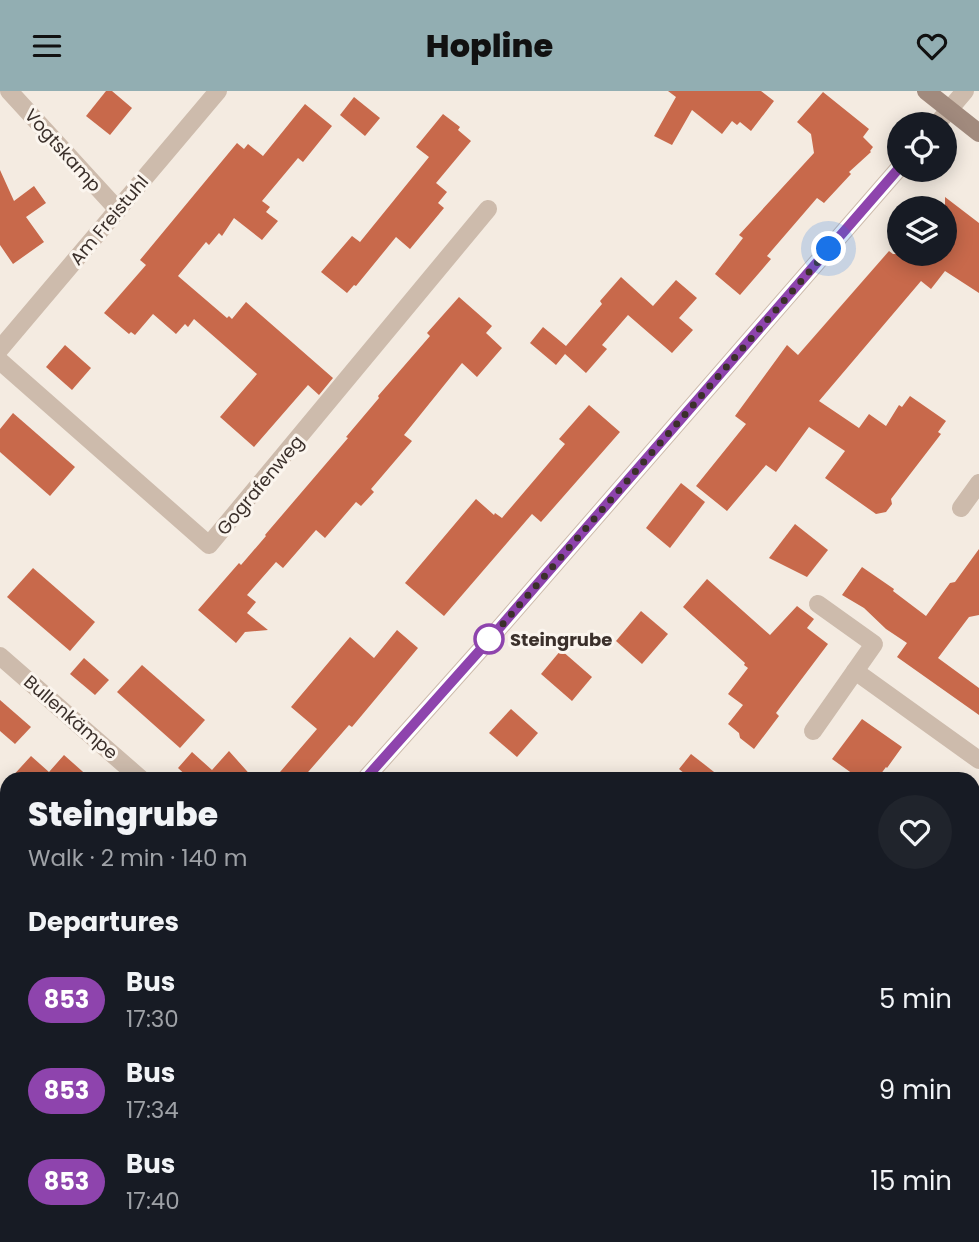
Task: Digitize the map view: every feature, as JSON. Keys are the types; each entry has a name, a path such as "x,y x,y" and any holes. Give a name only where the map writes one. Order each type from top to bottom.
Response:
{"street":[{"name":"Vogtskamp","path":"9,91 118,210"},
{"name":"Am Freistuhl","path":"0,349 218,91"},
{"path":"926,91 979,133"},
{"path":"949,110 965,91"},
{"path":"371,772 887,182"},
{"name":"Gografenweg","path":"0,361 209,545 488,209"},
{"path":"961,507 979,482"},
{"path":"813,731 873,645 818,604"},
{"name":"Bullenkämpe","path":"0,656 133,772"},
{"path":"855,671 979,760"}],"building":[{"path":"106,91 112,91 132,108 110,135 86,116"},
{"path":"668,91 761,91 774,101 751,131 740,122 737,125 732,121 722,134 692,110 672,145 654,136 676,97"},
{"path":"823,92 869,129 863,137 873,147 871,152 849,172 851,174 824,203 817,198 767,256 771,259 740,295 715,274 743,238 739,235 814,153 811,134 797,122"},
{"path":"354,97 380,118 365,136 340,115"},
{"path":"305,104 332,126 303,162 298,158 262,201 270,207 266,212 278,221 262,240 234,218 222,236 219,233 209,245 206,242 178,276 227,318 229,316 232,319 246,302 333,378 319,395 308,385 254,447 220,417 257,374 194,319 188,327 185,324 176,334 153,314 135,335 131,332 129,334 104,313 146,265 140,260 237,143 244,149 248,144 263,156"},
{"path":"443,114 460,127 458,130 471,141 436,183 447,192 438,203 444,208 410,249 396,237 356,286 347,293 321,272 352,236 360,242 429,157 416,147"},
{"path":"0,170 14,201 34,186 46,203 26,217 44,242 13,264 0,245"},
{"path":"957,206 979,223 979,293 945,271 931,289 921,281 819,401 859,428 869,414 886,426 899,405 902,407 910,396 946,421 938,432 941,434 891,499 892,504 886,512 876,514 825,478 845,451 809,427 776,472 766,465 727,511 696,486 746,424 735,416 787,345 798,355 887,253 887,266 957,266"},
{"path":"621,277 653,306 676,280 697,298 679,318 693,330 672,353 628,315 602,345 607,349 586,373 565,354 556,365 530,343 543,327 566,346"},
{"path":"459,297 492,326 486,333 502,348 477,377 462,363 404,435 412,441 371,489 374,492 361,506 356,502 325,538 316,530 283,568 276,562 247,595 256,602 247,613 268,630 245,632 236,643 198,610 239,563 241,565 348,438 346,437 378,396 430,336 427,333"},
{"path":"65,345 91,368 72,390 46,367"},
{"path":"589,405 620,432 541,522 532,514 444,616 405,583 476,499 494,515 495,513 502,518 565,444 559,439"},
{"path":"13,413 75,467 50,496 0,452 0,429"},
{"path":"681,483 705,502 670,548 646,528"},
{"path":"795,524 828,550 807,577 769,558"},
{"path":"979,549 979,615 969,617 938,658 979,688 979,715 897,657 907,643 886,629 864,608 842,595 862,567 926,616"},
{"path":"33,568 95,622 70,651 7,597"},
{"path":"707,579 770,635 797,606 814,619 807,628 828,644 776,713 779,716 754,749 728,724 743,705 728,694 748,668 683,607"},
{"path":"641,611 668,634 642,664 616,641"},
{"path":"397,630 418,648 352,727 349,725 308,772 280,772 317,729 291,707 350,637 374,658"},
{"path":"561,650 592,677 572,701 541,674"},
{"path":"84,658 109,680 95,695 70,674"},
{"path":"142,665 205,720 180,748 117,692"},
{"path":"0,700 31,727 15,744 0,731"},
{"path":"511,709 538,733 517,757 489,733"},
{"path":"862,719 902,747 882,772 850,772 832,759"},
{"path":"229,751 248,772 182,772 178,768 192,752 212,770"},
{"path":"691,754 714,772 683,772 679,769"},
{"path":"64,755 83,772 49,772"},
{"path":"31,756 49,772 16,772"}],"bus line":[{"name":"853","path":"371,772 887,182"}],"place":[{"name":"Steingrube","path":"489,639"}],"route":[{"path":"489,639 488,641 829,249"}]}
